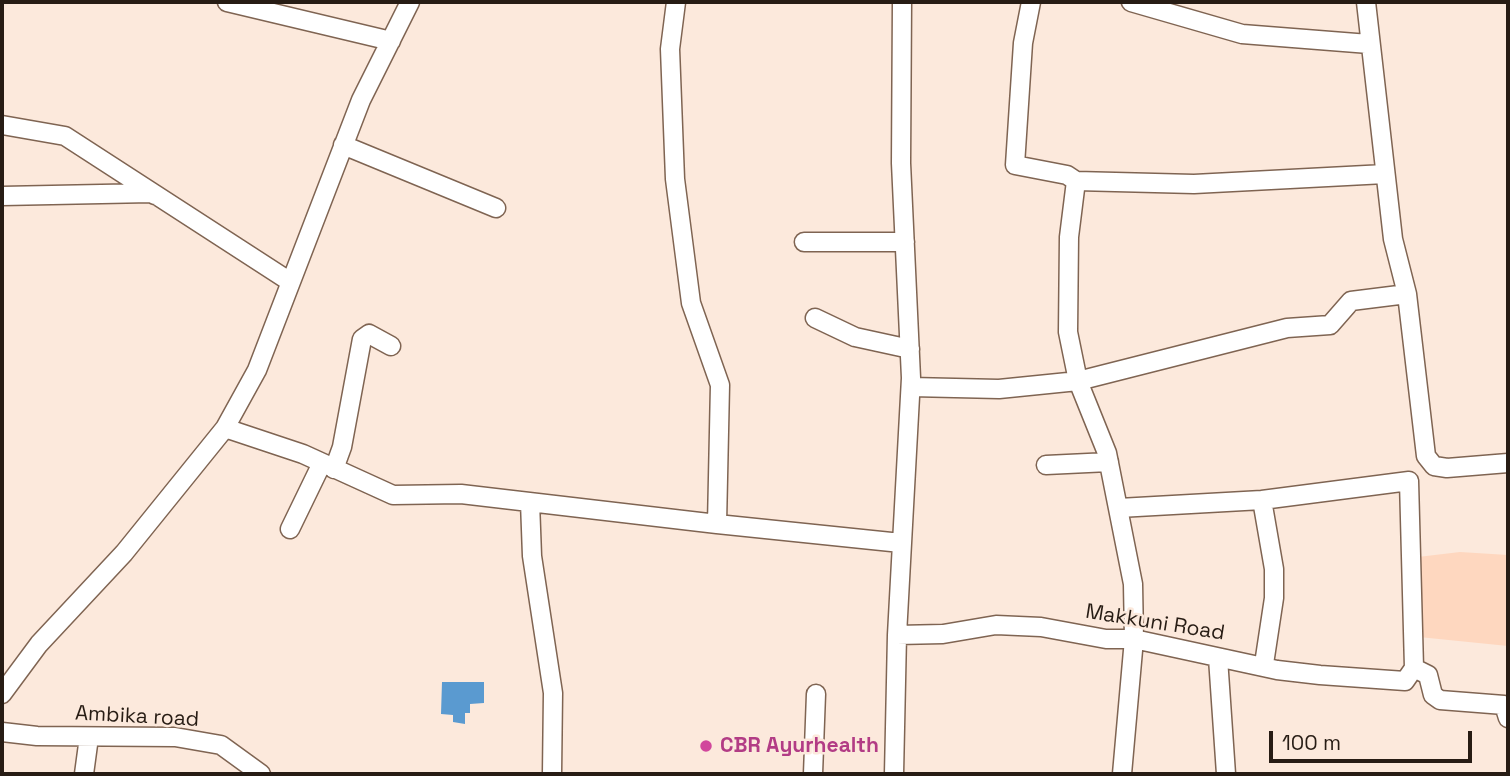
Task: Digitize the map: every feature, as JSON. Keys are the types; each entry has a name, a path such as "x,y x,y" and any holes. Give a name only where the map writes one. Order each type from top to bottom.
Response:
{"street":[{"path":"227,2 391,41"},
{"path":"2,694 39,644 124,553 225,428 257,370 343,145 410,2"},
{"path":"676,2 670,49 675,178 691,303 720,385 717,524"},
{"path":"894,774 901,543 911,387 901,163 902,2"},
{"path":"1031,2 1023,43 1015,165 1068,175 1076,181 1194,184 1385,174"},
{"path":"1130,2 1242,34 1369,44"},
{"path":"1366,2 1385,174 1394,239 1407,295 1421,427 1426,456 1434,466"},
{"path":"2,125 65,136 289,281"},
{"path":"343,145 496,208"},
{"path":"1076,181 1069,237 1068,332 1078,381 1109,462 1133,584 1134,639 1122,774"},
{"path":"2,196 151,193 289,281"},
{"path":"804,243 905,242"},
{"path":"911,387 999,388 1078,381 1287,328 1330,325 1351,301 1407,295"},
{"path":"815,318 855,337 910,349"},
{"path":"290,529 342,447 362,339 369,334 391,346"},
{"path":"225,428 328,466 393,495 461,494 901,543"},
{"path":"1046,465 1109,462"},
{"path":"1119,509 1262,500 1409,481 1421,478 1434,466 1466,468 1508,463"},
{"path":"1409,481 1414,668 1428,675 1433,695 1440,700 1504,705 1508,718"},
{"path":"1262,500 1274,588 1264,664"},
{"path":"530,502 532,556 554,694 552,774"},
{"name":"Makkuni Road","path":"897,635 943,634 1011,624 1106,639 1134,639 1288,671 1405,681 1414,668"},
{"path":"1218,658 1226,774"},
{"path":"814,774 816,694"},
{"name":"Ambika road","path":"2,732 89,737 175,737 221,746 261,774"},
{"path":"84,774 89,737"}],"shaded area":[{"path":"1460,552 1508,555 1508,646 1419,637 1418,557"}],"water":[{"path":"442,682 484,682 484,703 470,704 470,713 465,713 465,724 453,722 453,715 441,714"}],"place":[{"name":"CBR Ayurhealth","path":"706,746"}]}
